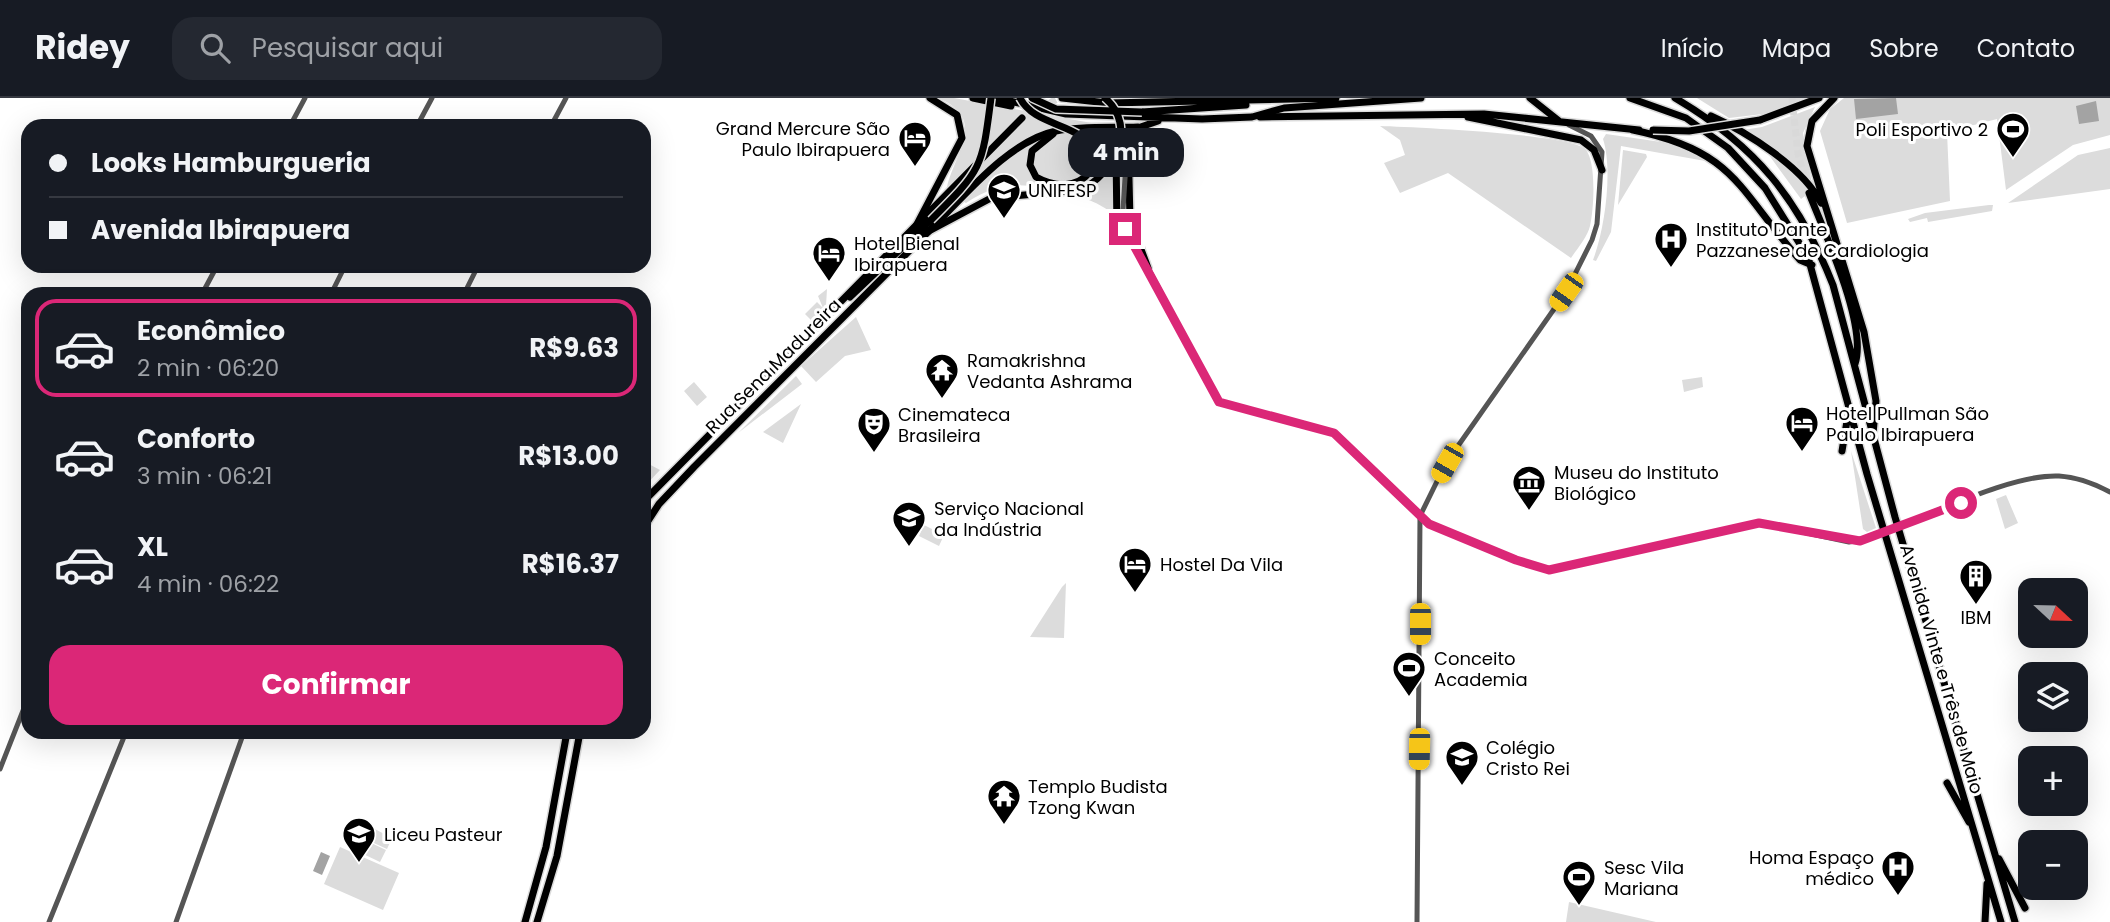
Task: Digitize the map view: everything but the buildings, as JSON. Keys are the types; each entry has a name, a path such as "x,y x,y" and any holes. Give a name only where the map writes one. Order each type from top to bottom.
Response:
{"main road":[{"path":"917,224 962,138 957,115 930,98"},
{"path":"973,98 1106,118 1450,114 1563,122 1633,131 1672,139 1712,158 1743,186 1800,260 1812,265"},
{"path":"837,304 860,290 964,187 979,166 985,145 991,98"},
{"path":"997,98 1029,107"},
{"path":"1020,98 1036,116 1087,142 1094,153 1090,172 1079,181 1065,185 1042,180 1032,172 1032,151 1057,131"},
{"path":"1032,98 1056,108 1142,112 1260,104 1271,100"},
{"path":"1062,98 1108,103 1336,98"},
{"path":"929,231 991,198 1080,190 1096,180 1114,159 1120,142 1120,119 1105,98"},
{"path":"1252,117 1284,108 1421,98"},
{"path":"1530,98 1543,111 1563,122"},
{"name":"Avenida Vinte e Três de Maio","path":"1630,98 1686,118 1728,148 1765,188 1804,247 1812,265 1850,405 2001,922"},
{"name":"Avenida Vinte e Três de Maio","path":"1675,98 1730,134 1764,165 1809,229 1833,285 1873,434 2015,922"},
{"path":"1633,131 1725,128 1760,120 1819,98"},
{"path":"1834,98 1816,113 1807,137 1809,155 1864,332 1876,401 1873,434"},
{"path":"1450,114 1573,137 1591,146 1602,170"},
{"path":"1701,114 1724,123 1797,169 1828,211"},
{"name":"Rua Sena Madureira","path":"651,516 694,467 929,231 1027,141 1057,131 1138,127 1169,117"},
{"name":"Rua Sena Madureira","path":"651,494 1021,118"},
{"path":"1138,127 1128,135 1130,220 1148,268"},
{"path":"1093,128 1110,141 1116,150 1117,230"},
{"path":"1116,150 1124,149 1128,156"},
{"path":"1809,193 1845,288 1857,337 1855,365"},
{"path":"1842,451 1850,405"},
{"path":"525,922 546,847 566,739"},
{"path":"537,922 556,856 579,739"},
{"path":"1947,783 1972,826"},
{"path":"1997,856 2005,865 2025,908"},
{"path":"1985,922 1988,876"}],"street":[{"path":"294,119 305,98"},
{"path":"421,119 432,98"},
{"path":"555,119 566,98"},
{"path":"1120,119 1126,139 1124,210 1128,235 1219,402 1334,433 1429,524 1516,560 1549,570 1759,523 1849,542 1867,539 2012,484 2046,476 2074,477 2110,492"},
{"path":"1417,922 1420,516 1447,463 1575,277 1597,224 1602,152 1597,142 1584,131 1563,122"},
{"path":"0,769 21,716"},
{"path":"48,922 124,739"},
{"path":"176,922 241,739"}],"shaded area":[{"path":"938,98 954,98 1130,130 1133,133 1131,218 1118,219 1093,202 1026,185 991,190 966,203 951,195 947,187 961,149 965,126 962,116 953,106"},
{"path":"1697,98 1806,98 1763,114 1729,118"},
{"path":"1844,98 2110,98 2110,135 2073,145 2006,190 1997,119 1947,132 1950,201 1847,223 1820,131 1830,109"},
{"path":"1896,98 1898,114 1856,119 1854,99"},
{"path":"2096,101 2099,121 2079,124 2076,106"},
{"path":"1815,107 1803,133 1813,190 1801,199 1766,151 1743,130 1762,127"},
{"path":"1380,126 1520,135 1571,143 1584,148 1593,173 1591,218 1587,234 1571,258 1448,173 1400,193 1384,163 1405,155 1400,140"},
{"path":"1606,134 1668,143 1711,162 1621,146 1611,232 1596,261 1593,260 1606,200 1607,167 1603,139"},
{"path":"2110,148 2110,189 2008,203 2078,155"},
{"path":"1623,150 1646,154 1647,157 1618,205"},
{"path":"1993,205 1992,211 1928,222 1927,218 1910,222 1908,219 1925,213"},
{"path":"827,289 826,306 812,321 805,314 817,302 823,308 818,296"},
{"path":"856,317 871,350 845,356 816,382 801,366"},
{"path":"796,376 802,384 738,433"},
{"path":"1702,377 1703,387 1684,392 1682,380"},
{"path":"694,382 707,397 697,406 684,391"},
{"path":"801,404 783,443 763,432"},
{"path":"1851,451 1876,528 1867,532 1863,529"},
{"path":"651,465 660,470 651,480"},
{"path":"2006,495 2018,523 2005,529 1996,499"},
{"path":"924,525 944,535 939,546 919,536"},
{"path":"1066,583 1064,638 1030,637 1062,587"},
{"path":"371,827 392,838 387,849 365,839"},
{"path":"365,840 386,850 380,862 359,852"},
{"path":"340,847 399,873 383,910 324,884"},
{"path":"321,852 330,856 322,875 313,871"},
{"path":"1569,902 1656,922 1566,922"}],"tunnel":[{"path":"1022,118 1059,98"},
{"path":"1792,98 1798,154 1809,193"}],"place":[{"name":"Poli Esportivo 2","path":"2013,159"},
{"name":"Grand Mercure São Paulo Ibirapuera","path":"915,168"},
{"name":"UNIFESP","path":"1004,220"},
{"name":"Instituto Dante Pazzanese de Cardiologia","path":"1671,269"},
{"name":"Hotel Bienal Ibirapuera","path":"829,283"},
{"name":"Ramakrishna Vedanta Ashrama","path":"942,400"},
{"name":"Hotel Pullman São Paulo Ibirapuera","path":"1802,453"},
{"name":"Cinemateca Brasileira","path":"874,454"},
{"name":"Museu do Instituto Biológico","path":"1529,512"},
{"name":"Serviço Nacional da Indústria","path":"909,548"},
{"name":"Hostel Da Vila","path":"1135,594"},
{"name":"IBM","path":"1976,606"},
{"name":"Conceito Academia","path":"1409,698"},
{"name":"Colégio Cristo Rei","path":"1462,787"},
{"name":"Templo Budista Tzong Kwan","path":"1004,826"},
{"name":"Liceu Pasteur","path":"359,864"},
{"name":"Homa Espaço médico","path":"1898,897"},
{"name":"Sesc Vila Mariana","path":"1579,907"}],"route":[{"path":"1125,229 1219,402 1325,429 1340,436 1429,524 1516,560 1549,570 1658,544 1764,523 1849,542 1860,541 1961,503"}]}
